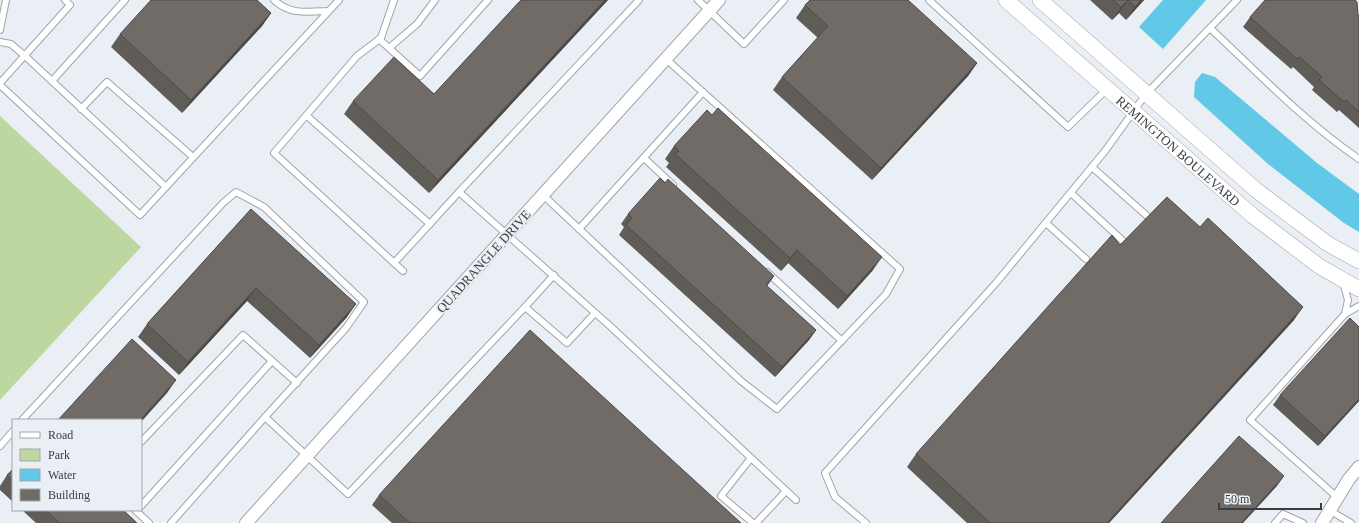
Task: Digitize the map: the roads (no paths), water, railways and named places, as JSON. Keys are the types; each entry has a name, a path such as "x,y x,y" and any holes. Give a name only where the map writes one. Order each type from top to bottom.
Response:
{"street":[{"name":"QUADRANGLE DRIVE","path":"246,523 719,0"},
{"name":"REMINGTON BOULEVARD","path":"1006,0 1132,112 1253,216 1319,266 1359,290"},
{"name":"REMINGTON BOULEVARD","path":"1040,0 1256,190 1328,244 1359,261"},
{"path":"1322,523 1337,497 1359,467"}],"lane":[{"path":"0,30 6,0"},
{"path":"52,81 125,0"},
{"path":"274,0 281,6 294,12 328,11"},
{"path":"70,2 0,84 140,214 339,0"},
{"path":"394,0 379,39 357,56 274,153 403,271"},
{"path":"389,48 417,24 436,0"},
{"path":"379,39 420,76 488,0"},
{"path":"394,263 639,0"},
{"path":"698,0 744,44 784,0"},
{"path":"929,0 1068,127 1107,89"},
{"path":"866,523 835,496 825,472 996,284 1092,167 1146,94 1237,0"},
{"path":"1210,28 1283,96 1342,147 1359,159"},
{"path":"0,42 11,44 25,56 166,187"},
{"path":"543,195 741,381 777,409 886,294 900,269 666,59"},
{"path":"81,109 107,82 193,157"},
{"path":"579,229 703,92"},
{"path":"307,116 430,224"},
{"path":"644,158 679,190"},
{"path":"1092,167 1146,215"},
{"path":"23,419 223,203 236,192 264,207 364,302 346,328 171,523"},
{"path":"459,192 596,313 796,500"},
{"path":"1071,193 1122,240"},
{"path":"1046,223 1086,259"},
{"path":"760,265 842,341"},
{"path":"265,417 348,494 554,275"},
{"path":"1343,280 1348,300 1345,314"},
{"path":"1337,497 1250,420 1345,314 1359,306"},
{"path":"525,307 568,343 596,313"},
{"path":"142,441 243,335 297,383"},
{"path":"142,505 272,361"},
{"path":"0,446 12,432"},
{"path":"751,458 721,496 754,523 786,491"},
{"path":"1329,510 1351,523"},
{"path":"140,511 149,523"},
{"path":"1276,523 1283,514 1303,523"}],"water":[{"path":"1163,0 1206,0 1163,49 1139,27"},
{"path":"1202,73 1215,77 1317,163 1359,194 1359,232 1344,223 1268,164 1194,97 1195,82"}]}
